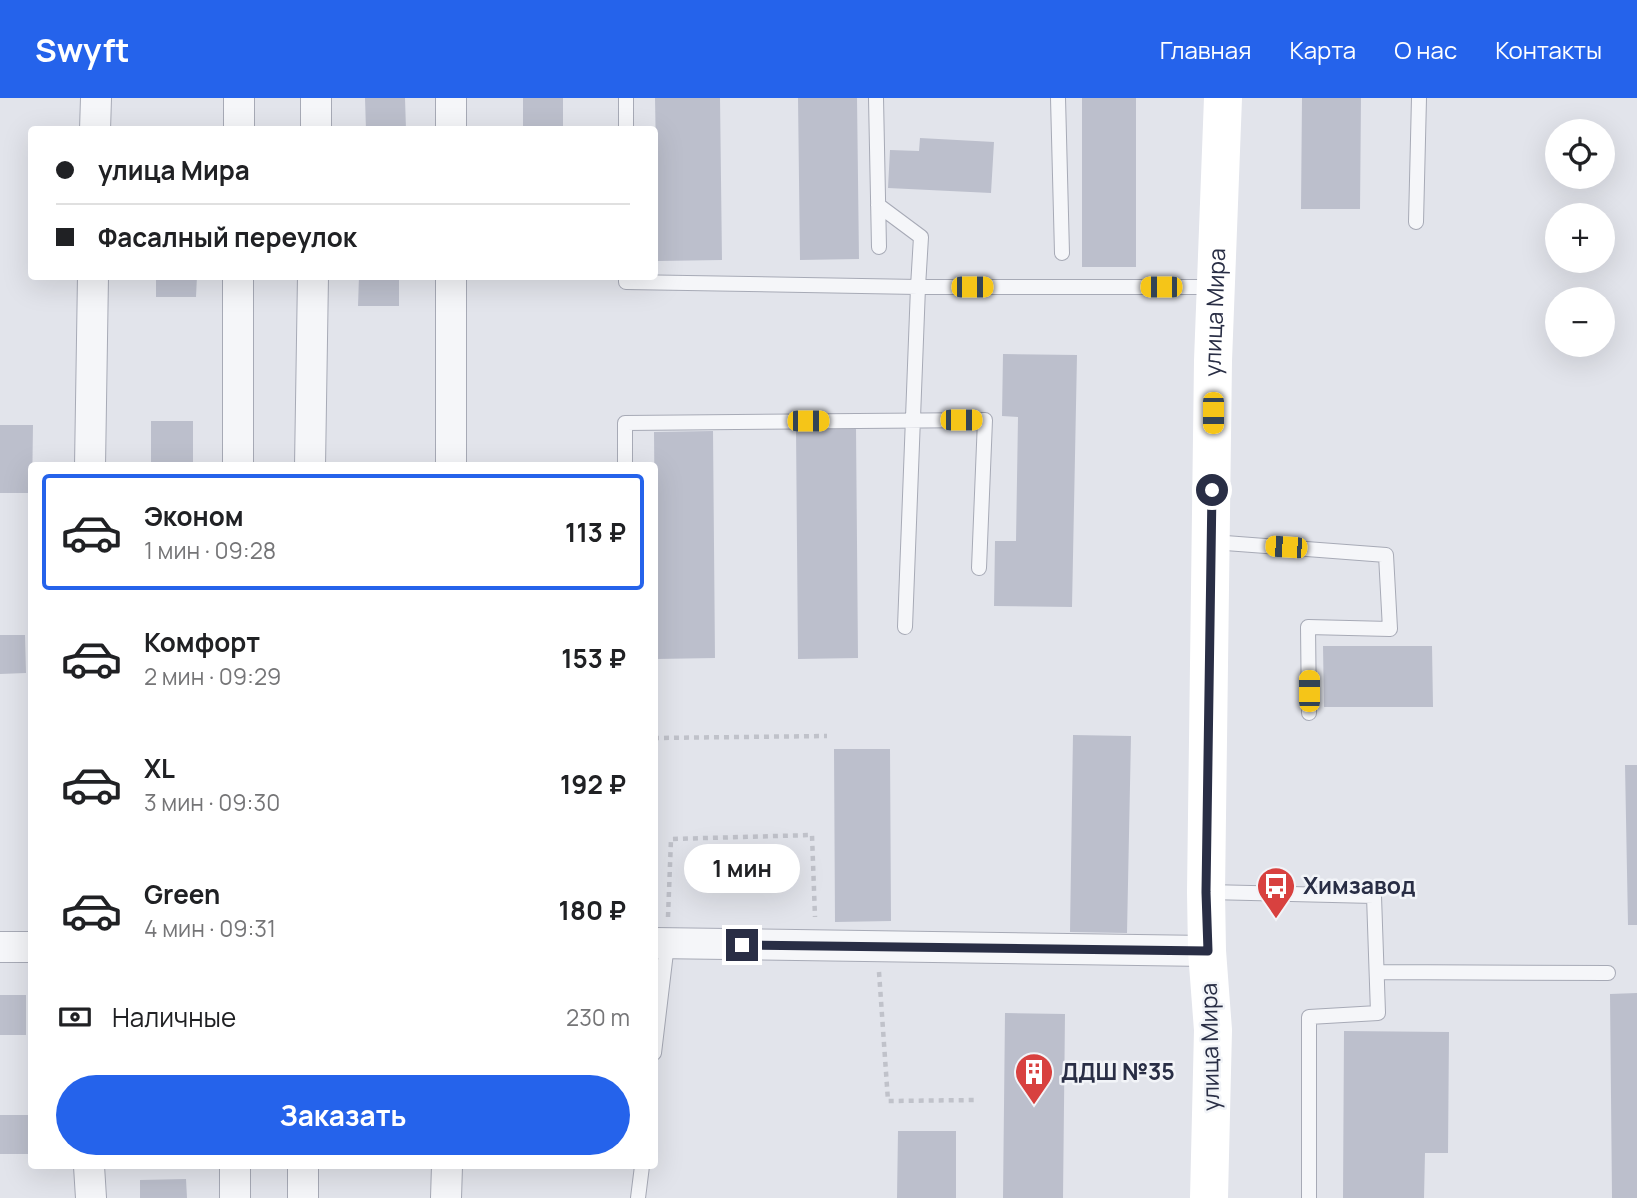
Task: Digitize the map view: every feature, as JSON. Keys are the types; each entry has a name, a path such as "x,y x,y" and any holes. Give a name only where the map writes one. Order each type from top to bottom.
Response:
{"main road":[{"name":"улица Мира","path":"1209,1198 1213,1030 1206,892 1215,287 1223,98"}],"street":[{"path":"96,98 96,126"},
{"path":"239,98 239,126"},
{"path":"316,98 316,126"},
{"path":"452,98 452,126"},
{"path":"90,462 93,280"},
{"path":"237,462 238,280"},
{"path":"310,462 313,280"},
{"path":"451,280 451,462"},
{"path":"661,944 1208,951"},
{"path":"0,947 28,947"},
{"path":"89,1169 90,1198"},
{"path":"235,1169 235,1198"},
{"path":"303,1169 303,1198"},
{"path":"446,1198 447,1169"}],"lane":[{"path":"626,98 626,126"},
{"path":"876,98 878,247"},
{"path":"1058,98 1062,253"},
{"path":"1416,222 1419,98"},
{"path":"878,205 922,237 905,627"},
{"path":"626,280 918,287 1215,287"},
{"path":"625,462 625,423 985,420 979,568"},
{"path":"1211,542 1386,555 1390,629 1308,627 1309,713"},
{"path":"1206,892 1374,896 1378,1013 1309,1017 1309,1198"},
{"path":"658,991 661,944"},
{"path":"1377,972 1608,973"},
{"path":"638,1198 642,1169"}],"path":[{"path":"658,738 827,736"},
{"path":"661,944 671,839 812,835 817,946"},
{"path":"877,947 888,1101 975,1100"}],"building":[{"path":"365,98 405,98 406,126 366,126"},
{"path":"523,98 563,98 563,126 523,126"},
{"path":"655,98 720,98 722,260 658,261 658,126 656,126"},
{"path":"798,98 857,98 859,259 800,260"},
{"path":"1082,98 1136,98 1136,267 1082,267"},
{"path":"1302,98 1361,98 1360,209 1301,209"},
{"path":"920,138 994,142 991,193 888,188 890,150 919,151"},
{"path":"156,280 197,280 196,297 156,297"},
{"path":"359,280 399,280 399,306 358,306"},
{"path":"1003,354 1077,355 1072,607 994,606 995,541 1016,541 1018,417 1002,416"},
{"path":"151,421 193,421 193,462 151,462"},
{"path":"0,425 33,425 32,462 28,462 28,493 0,493"},
{"path":"856,427 858,658 798,659 796,428"},
{"path":"713,431 715,658 658,659 658,462 654,462 654,432"},
{"path":"0,635 25,635 26,673 0,674"},
{"path":"1323,646 1432,646 1433,707 1324,707"},
{"path":"1073,735 1131,736 1127,933 1070,932"},
{"path":"834,749 890,749 891,921 835,922"},
{"path":"1625,765 1637,765 1637,925 1628,925"},
{"path":"1637,993 1637,1198 1612,1198 1610,994"},
{"path":"0,995 26,995 26,1035 0,1035"},
{"name":"ДДШ №35","path":"1005,1013 1065,1014 1063,1198 1003,1198"},
{"path":"1344,1031 1449,1032 1448,1153 1425,1153 1424,1198 1343,1198"},
{"path":"0,1115 28,1115 28,1154 0,1154"},
{"path":"898,1131 956,1131 956,1198 897,1198"},
{"path":"186,1179 187,1198 140,1198 140,1180"}],"place":[{"name":"Химзавод","path":"1276,920"},
{"name":"ДДШ №35","path":"1034,1106"}],"route":[{"path":"742,945 1208,951 1206,892 1212,490"}]}
